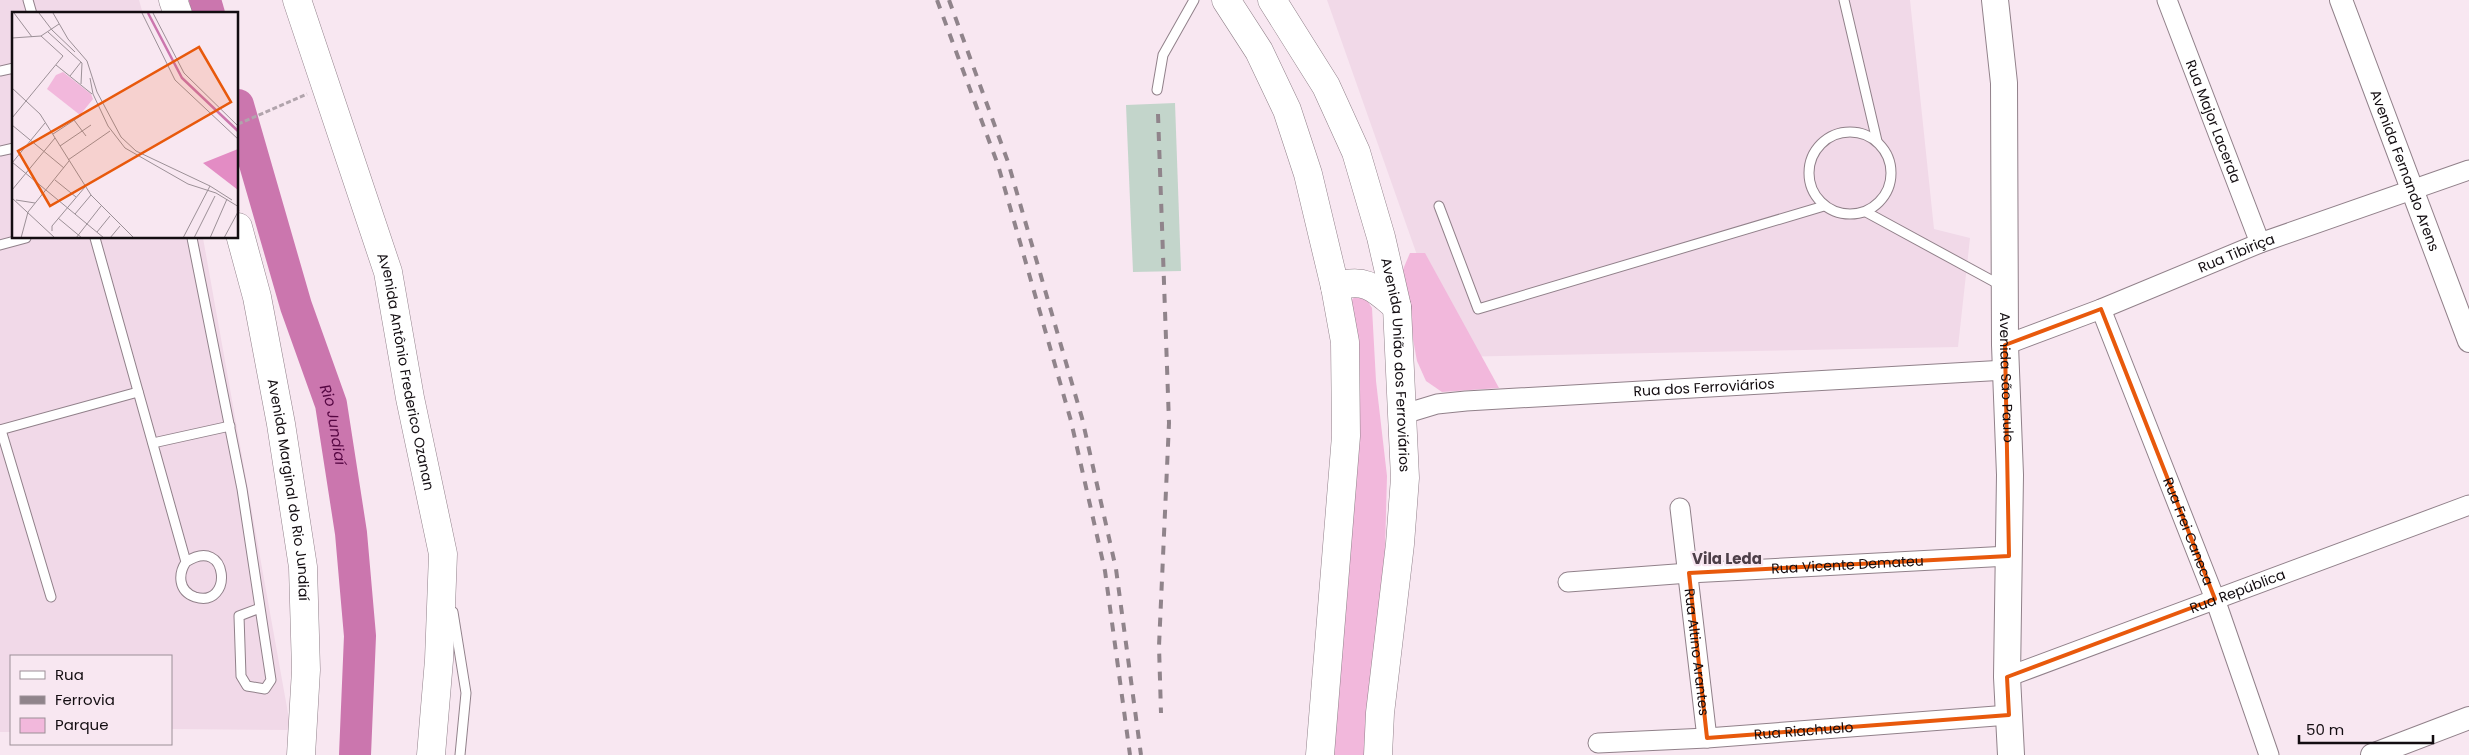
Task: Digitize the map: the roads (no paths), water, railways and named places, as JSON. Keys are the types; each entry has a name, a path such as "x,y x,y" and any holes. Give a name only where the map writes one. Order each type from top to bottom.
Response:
{"main road":[{"path":"173,0 177,12"},
{"name":"Avenida Antônio Frederico Ozanan","path":"297,0 388,272 410,398 443,554 439,660 432,755"},
{"path":"1226,0 1259,51 1287,110 1308,174 1335,287 1345,342 1346,436 1320,755"},
{"name":"Avenida União dos Ferroviários","path":"1272,0 1326,86 1356,152 1381,237 1397,307 1404,414 1405,478 1385,705 1378,755"},
{"name":"Avenida São Paulo","path":"1995,0 2004,83 2007,288 2006,357 2010,474 2007,677 2011,755"},
{"name":"Avenida Marginal do Rio Jundiaí","path":"239,231 257,297 303,567 306,670 301,755"},
{"path":"1335,287 1357,282 1368,285 1397,307"}],"street":[{"name":"Rua Major Lacerda","path":"2167,0 2260,243"},
{"name":"Avenida Fernando Arens","path":"2341,0 2469,341"},
{"name":"Rua Tibiriça","path":"2006,357 2101,309 2260,243 2469,170"},
{"name":"Rua Frei Caneca","path":"2101,309 2215,599 2269,755"},
{"name":"Rua dos Ferroviários","path":"1404,414 1437,404 1466,401 2006,357"},
{"name":"Rua República","path":"2007,677 2469,505"},
{"name":"Rua Altino Arantes","path":"1680,508 1707,738"},
{"name":"Rua Vicente Demateu","path":"1568,582 1689,573 2009,556"},
{"name":"Rua Riachuelo","path":"1598,743 1707,738 2009,715"},
{"path":"2372,755 2469,718"}],"lane":[{"path":"1157,90 1163,55 1194,0"},
{"path":"1844,0 1877,140 1890,158 1892,180 1883,199 1866,212 1844,215 1824,206 1811,188 1809,166 1817,147 1835,134 1857,131 1877,140"},
{"path":"1439,206 1478,309 1824,206"},
{"path":"1866,212 2007,288"},
{"path":"0,246 23,239"},
{"path":"96,239 186,562 181,570 180,579 183,588 190,595 199,598 209,597 217,592 222,584 223,574 220,565 213,558 203,555 194,556 186,562"},
{"path":"192,239 242,489 271,680 266,689 247,686 242,676 239,616 260,608"},
{"path":"51,596 0,430 138,392"},
{"path":"153,443 230,426"},
{"path":"443,554 466,693 460,755"},
{"path":"1395,579 1405,605"}],"waterway":[{"name":"Rio Jundiaí","path":"205,0 208,12"},
{"name":"Rio Jundiaí","path":"239,108 296,306 331,404 351,533 360,636 355,755"}],"railway":[{"path":"937,0 998,165 1071,421 1105,571 1130,755"},
{"path":"949,0 1008,162 1082,418 1116,569 1141,755"},
{"path":"1158,114 1169,423 1159,646 1161,713"}],"district":[{"name":"Vila Leda","path":"1727,559"}]}
